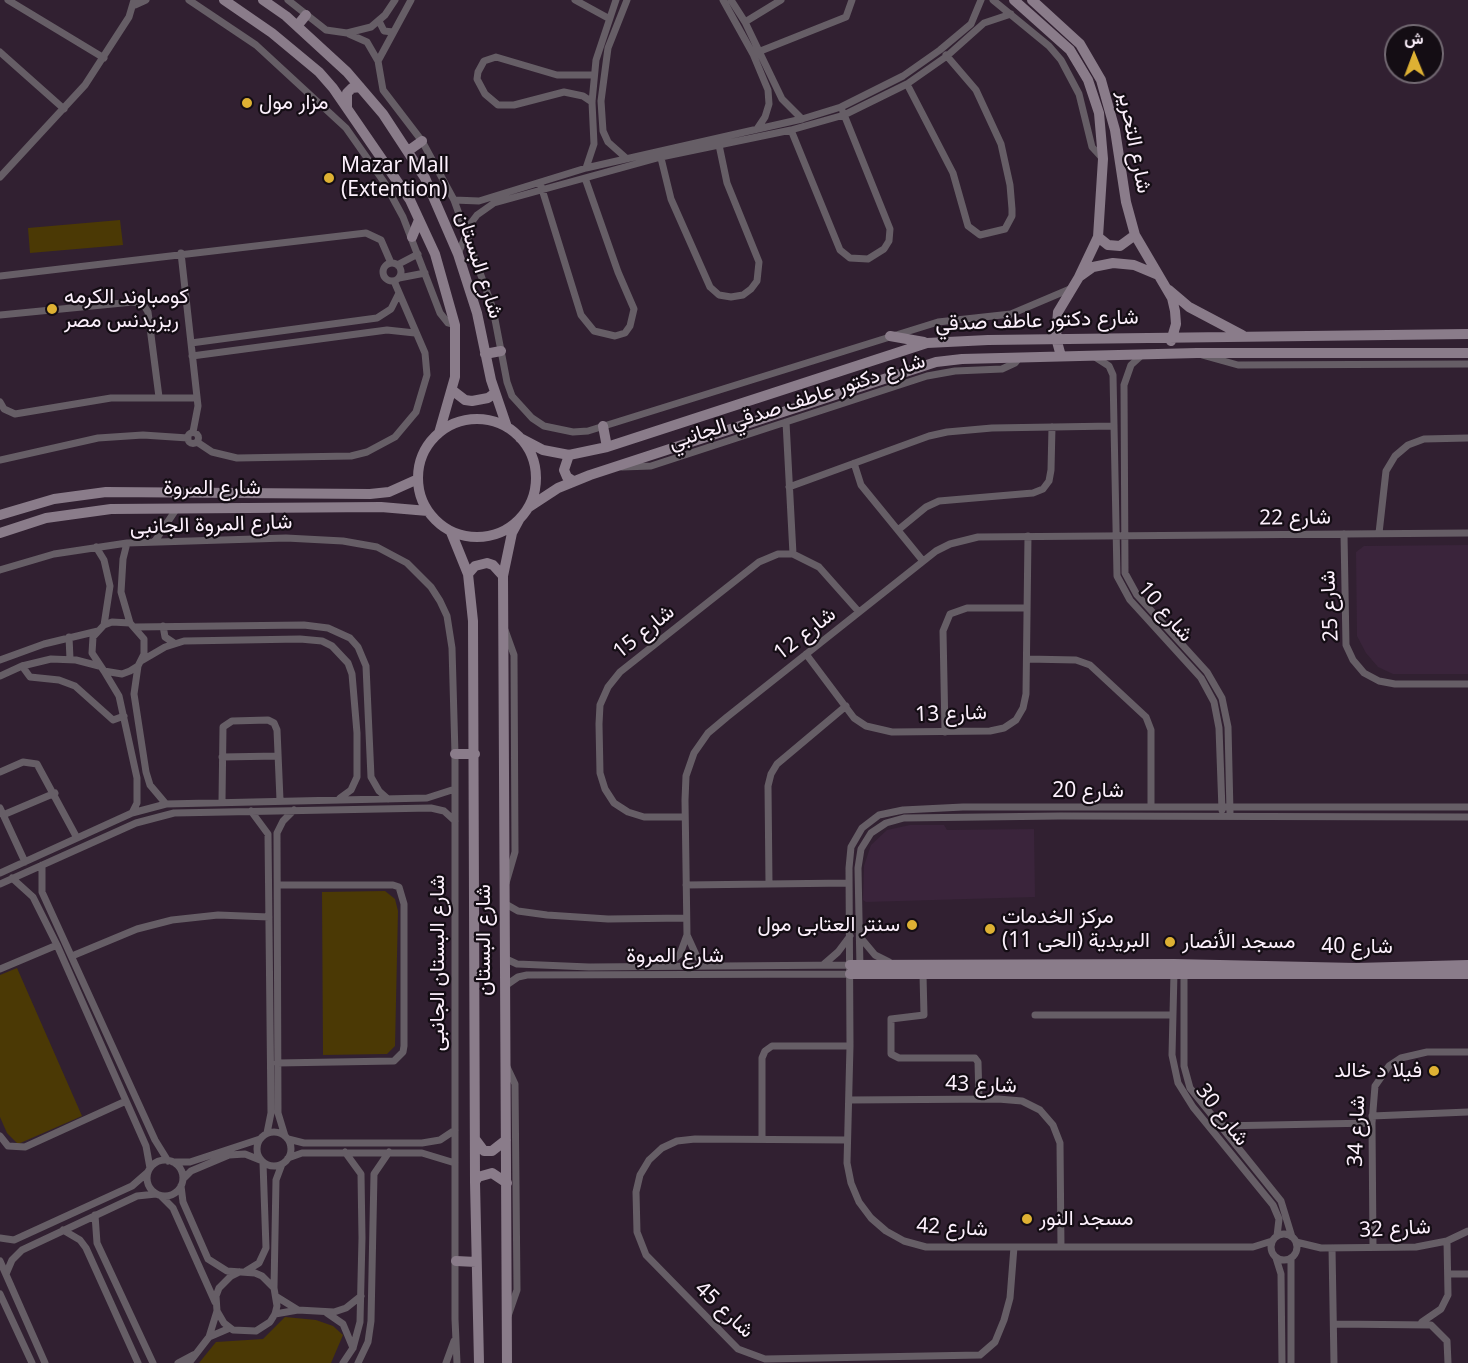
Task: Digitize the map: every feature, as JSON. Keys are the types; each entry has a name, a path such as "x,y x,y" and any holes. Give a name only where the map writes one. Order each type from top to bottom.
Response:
{"street":[{"path":"9,0 104,58"},
{"path":"2,173 64,109 104,58 134,3 146,0"},
{"path":"189,0 256,45 346,128 384,182 412,237 440,313 448,323 455,325"},
{"name":"شارع البستان","path":"224,0 272,33 319,72 348,108 402,187 419,220 435,254 455,325 456,362 452,390 439,433"},
{"name":"شارع البستان","path":"263,0 297,26 360,87 408,151 434,196 458,254 477,313 495,393 507,428"},
{"path":"288,0 326,30 347,33 367,42 378,61 383,90 422,141 454,200 493,309 512,396 532,418 544,426 573,432 603,426 938,322 1011,314 1070,289"},
{"path":"347,33 371,27 379,21 395,0"},
{"path":"378,61 411,0"},
{"path":"575,0 608,18"},
{"path":"586,168 594,144 592,102 599,45 616,0"},
{"path":"626,158 608,142 603,131 602,83 608,48 627,0"},
{"path":"723,0 757,53 782,99 802,119"},
{"path":"731,0 745,22 757,53 769,97 765,117 758,129"},
{"path":"745,22 781,0"},
{"path":"757,53 846,17 852,0"},
{"path":"458,254 477,215 485,208 660,153 802,119 841,107 903,76 940,50 971,24 981,0"},
{"path":"993,0 1061,60 1079,94 1092,147 1103,159"},
{"name":"شارع التحرير","path":"1014,0 1058,37 1080,64 1099,113 1103,159 1098,237 1079,277 1058,312 1056,338"},
{"name":"شارع التحرير","path":"1032,0 1080,44 1101,80 1115,130 1126,202 1135,235 1165,287"},
{"path":"454,200 479,201 626,158 719,145 791,130 844,115 908,84 947,56 984,23 1011,14"},
{"path":"297,26 306,15"},
{"path":"379,21 384,31 393,32"},
{"path":"599,45 608,48"},
{"path":"908,84 953,173 968,226 980,235 1005,229 1012,216 1012,209 1007,165 1001,144 976,90 940,50"},
{"path":"0,52 64,109"},
{"path":"319,72 329,66 331,57"},
{"path":"592,102 574,93 564,92 514,105 498,105 485,94 477,79 484,61 496,57 557,75 594,75"},
{"path":"348,108 347,93 352,88 360,87"},
{"path":"791,130 840,250 850,258 868,259 884,249 889,241 890,229 841,107"},
{"path":"408,151 422,141"},
{"path":"660,153 671,200 710,287 719,295 731,297 743,295 757,281 759,262 727,183 719,145"},
{"path":"540,182 581,315 594,331 615,336 625,333 630,326 634,309 618,272 585,178"},
{"path":"412,237 419,220"},
{"path":"0,276 181,253 366,233 381,240 394,264 401,271 397,280 398,295 427,364 426,386 416,412 407,425 382,446 351,456 237,458 212,452 197,442 190,443 190,435 198,415 181,253"},
{"path":"1098,237 1114,246 1126,243 1135,235"},
{"path":"418,254 385,267 384,275 397,280 425,273"},
{"path":"1079,277 1093,267 1113,263 1134,265 1158,276"},
{"path":"1165,287 1190,307 1245,336"},
{"path":"1164,354 1173,337 1175,311 1165,287"},
{"path":"191,344 377,318 391,309 398,295"},
{"path":"0,315 133,302 143,304 148,312 159,397"},
{"path":"298,329 299,342"},
{"path":"192,356 393,330 415,333"},
{"name":"شارع دكتور عاطف صدقي","path":"520,438 543,450 569,455 607,447 927,343 1056,338 1468,334"},
{"path":"890,336 927,343"},
{"path":"1056,338 1061,356"},
{"path":"485,354 501,351"},
{"path":"1197,353 1217,361 1238,365 1468,364"},
{"name":"شارع دكتور عاطف صدقي","path":"529,507 573,481 616,466 910,368 962,359 1197,353 1468,353"},
{"name":"شارع 10","path":"1142,354 1131,365 1124,385 1117,576 1122,589 1200,678 1214,702 1219,728 1226,807 1230,818"},
{"name":"شارع 10","path":"1093,356 1109,366 1113,375 1119,537"},
{"name":"شارع دكتور عاطف صدقي الجانبي","path":"616,466 651,466 927,376 955,371 1002,369 1015,363 1019,358"},
{"path":"452,390 465,400 472,402 488,398 495,393"},
{"path":"0,402 9,412 20,414 89,400 195,398"},
{"path":"472,420 490,421 507,428 520,438 529,450 536,478 529,507 519,520 504,531 487,537 469,537 451,531 428,512 420,496 418,479 423,454 439,433 454,424 472,420"},
{"path":"786,422 793,554 806,559 822,570 858,612"},
{"path":"603,426 607,447"},
{"path":"789,487 947,432 1114,426"},
{"path":"898,530 926,507 939,501 1033,493 1043,489 1049,481 1051,470 1052,427"},
{"path":"0,460 54,446 98,438 190,435"},
{"path":"1379,533 1386,471 1395,456 1408,446 1424,439 1468,438"},
{"path":"569,455 564,470 573,481"},
{"path":"854,463 861,484 923,561"},
{"name":"شارع المروة","path":"0,515 54,499 106,492 370,494 389,492 418,479"},
{"name":"شارع المروة","path":"0,533 46,518 111,508 381,507 428,512"},
{"path":"155,541 177,508"},
{"name":"شارع البستان","path":"507,1363 503,576 513,533 519,520"},
{"name":"شارع البستان","path":"451,531 468,574 473,621 475,1182 479,1363"},
{"name":"شارع 22","path":"1119,537 1468,533"},
{"name":"شارع 25","path":"1344,534 1346,645 1353,660 1364,673 1379,681 1395,684 1468,684"},
{"name":"شارع 12","path":"707,965 697,957 687,935 685,817 687,776 694,753 708,733 858,612 942,548 965,539 1028,536 1119,537"},
{"name":"شارع 13","path":"806,654 860,722 879,730 945,732 990,731 1004,728 1016,720 1023,708 1026,694 1028,536"},
{"name":"شارع المروة الجانبى","path":"0,570 54,554 96,546 155,541 286,538 360,543 392,554 418,572"},
{"path":"127,543 121,575 124,608 144,639 144,654 134,694 146,772 150,785 166,804"},
{"path":"96,546 104,560 110,586 110,599 104,625"},
{"name":"شارع 15","path":"685,817 644,817 628,812 614,802 605,789 600,773 600,705 608,687 621,672 759,562 778,554 793,554"},
{"path":"468,574 475,566 487,563 498,569 503,576"},
{"name":"شارع البستان الجانبى","path":"418,572 440,601 450,630 455,754 455,1339 457,1363"},
{"path":"945,732 943,631 950,614 967,608 1027,608"},
{"path":"132,813 137,803 138,791 119,696 92,653 92,645 98,631 104,625 121,621 133,625 163,626 316,626 340,632 350,638 358,647 366,666 371,774 375,786 388,799"},
{"path":"163,626 165,637 174,644"},
{"path":"0,660 69,637 98,631"},
{"path":"69,637 70,659"},
{"path":"0,676 22,666 51,659 70,659 122,674 174,644 300,639 322,641 332,646 348,663 354,685 357,777 351,790 338,799"},
{"path":"1027,659 1076,660 1090,665 1146,717 1151,730 1149,807 1146,816"},
{"path":"22,666 30,677 59,680 75,686 113,720 124,716"},
{"path":"769,884 768,786 771,774 777,764 846,706"},
{"path":"222,801 222,730 225,724 232,721 267,720 276,726 280,800"},
{"path":"455,754 475,754"},
{"path":"222,757 278,756"},
{"path":"0,772 30,761 43,769 77,838"},
{"path":"357,777 363,778 371,774"},
{"path":"138,791 145,790 150,785"},
{"path":"0,873 132,813 166,804 424,798 438,796 455,789"},
{"path":"25,862 2,812 55,793"},
{"path":"424,798 424,808"},
{"path":"311,800 312,810"},
{"name":"شارع 20","path":"855,970 850,936 851,847 862,828 879,815 903,810 963,807 1468,807"},
{"name":"شارع 10","path":"1222,818 1226,807"},
{"path":"0,884 116,832 164,814 424,808 440,810 455,820"},
{"path":"0,1238 14,1240 132,1186 158,1162 189,1162 260,1138 267,1133 275,1116 278,1063 277,833 282,821 295,810"},
{"path":"12,878 30,894 57,945 146,1146 149,1187 173,1208 216,1308 230,1328 241,1332 256,1331 270,1322 275,1314 277,1297 274,1288 276,1180 291,1150 275,1116 268,834 250,811"},
{"name":"شارع 20","path":"855,970 859,936 858,867 861,849 871,833 886,822 904,818 1468,817"},
{"path":"112,822 116,832"},
{"path":"268,834 277,833"},
{"path":"42,865 41,889 155,1140 171,1162 180,1169 183,1202 208,1259 216,1267 262,1276 274,1288"},
{"path":"686,885 849,883"},
{"path":"278,1063 394,1061 403,1052 404,1046 404,904 399,887 393,885 279,885"},
{"path":"30,894 41,889"},
{"path":"504,903 518,911 548,915 609,919 686,918"},
{"path":"72,956 126,933 172,920 218,915 269,917"},
{"path":"668,965 680,954 687,935"},
{"path":"822,965 838,952 850,936"},
{"path":"859,936 875,955 897,965"},
{"path":"0,969 57,945"},
{"path":"269,945 278,945"},
{"name":"شارع المروة","path":"504,957 517,964 590,967 822,965 855,970"},
{"name":"شارع 40","path":"855,970 897,965 1468,975"},
{"name":"شارع 40","path":"855,970 923,975 1468,965"},
{"name":"شارع 30","path":"1179,969 1173,992 1172,1055 1178,1083 1193,1107 1273,1205 1279,1219 1274,1238"},
{"name":"شارع 30","path":"1179,969 1184,992 1183,1055 1186,1078 1199,1103 1281,1201 1294,1239"},
{"name":"شارع المروة","path":"504,987 510,981 527,975 855,970"},
{"name":"شارع 42","path":"855,970 850,1046 847,1163 855,1192 871,1218 886,1231 904,1241 926,1247 1253,1247 1274,1238"},
{"path":"923,975 924,1015 891,1019 891,1054 894,1058 975,1058 978,1062 979,1099"},
{"path":"75,987 85,983"},
{"path":"1173,992 1179,989 1184,992"},
{"path":"1035,1015 1173,1015"},
{"path":"762,1139 762,1058 765,1051 772,1046 850,1046"},
{"name":"شارع 34","path":"1373,1247 1372,1119 1375,1086 1389,1066 1401,1058 1414,1054 1468,1052"},
{"path":"505,1062 515,1084 517,1290 511,1313 507,1318"},
{"name":"شارع 43","path":"849,1100 1022,1101 1040,1110 1053,1125 1060,1143 1061,1247"},
{"path":"0,1136 8,1146 25,1147 126,1101"},
{"path":"1219,1126 1468,1112"},
{"path":"267,1133 280,1133 304,1143 431,1142 455,1130"},
{"path":"209,1337 219,1288 224,1281 259,1263 266,1248 262,1161 256,1149 260,1138"},
{"path":"475,1138 484,1151 492,1151 506,1140"},
{"name":"شارع 45","path":"847,1140 677,1141 662,1148 649,1160 640,1175 636,1191 637,1233 646,1255 727,1340 751,1356 780,1360 980,1354 995,1342 1004,1320 1010,1299 1014,1247"},
{"path":"431,1142 435,1148 434,1154"},
{"path":"303,1153 304,1143"},
{"path":"6,1274 12,1260 22,1250 137,1196 171,1195 190,1171 229,1155 245,1154 275,1166 303,1153 345,1152 434,1154 455,1163"},
{"path":"343,1363 353,1348 360,1322 362,1268 362,1180 358,1168 345,1152"},
{"path":"358,1363 370,1332 373,1180 377,1168 389,1152"},
{"path":"475,1182 478,1177 492,1173 507,1184"},
{"path":"362,1180 369,1176 373,1180"},
{"path":"95,1215 97,1243 153,1362"},
{"path":"63,1230 80,1240 86,1248 138,1363"},
{"name":"شارع 32","path":"1294,1239 1322,1248 1416,1247 1447,1241 1468,1231"},
{"path":"1282,1363 1281,1274 1274,1256 1274,1238 1284,1234 1294,1239 1297,1251 1293,1258 1292,1363"},
{"path":"14,1240 14,1248 22,1250"},
{"path":"86,1248 91,1241 97,1243"},
{"path":"1420,1323 1435,1316 1445,1302 1448,1274 1447,1241"},
{"name":"شارع 42","path":"1253,1247 1274,1256"},
{"name":"شارع 32","path":"1293,1258 1322,1248"},
{"path":"1332,1248 1334,1363"},
{"path":"1274,1256 1285,1261 1293,1258"},
{"path":"0,1261 45,1363"},
{"path":"456,1261 476,1262"},
{"path":"362,1268 371,1268"},
{"path":"1448,1274 1468,1274"},
{"path":"0,1294 32,1363"},
{"path":"275,1314 298,1310 327,1313 346,1308 361,1296"},
{"path":"277,1297 298,1310"},
{"path":"327,1313 343,1324 353,1348"},
{"path":"1334,1324 1420,1323 1431,1325 1445,1337 1448,1363"},
{"path":"189,1363 209,1337 230,1328"},
{"path":"446,1363 455,1339"},
{"path":"178,1363 195,1353"}],"shaded area":[{"path":"120,220 123,245 30,253 28,228"},
{"path":"1468,545 1468,674 1393,674 1378,667 1366,653 1357,636 1356,552 1364,546"},
{"path":"910,825 944,825 947,830 1034,829 1035,897 866,902 863,900 864,866 871,845 887,830"},
{"path":"385,891 395,899 398,911 395,1046 387,1054 323,1055 322,892"},
{"path":"17,968 82,1116 18,1144 7,1133 0,1117 0,975"},
{"path":"285,1317 316,1320 333,1326 343,1335 331,1363 199,1363 216,1342 263,1339"}],"place":[{"name":"مزار مول","path":"247,103"},
{"name":"Mazar Mall (Extention)","path":"329,178"},
{"name":"كومباوند الكرمه ريزيدنس مصر","path":"52,309"},
{"name":"سنتر العتابى مول","path":"912,925"},
{"name":"مركز الخدمات البريدية (الحى 11)","path":"990,929"},
{"name":"مسجد الأنصار","path":"1170,942"},
{"name":"فيلا د خالد","path":"1434,1071"},
{"name":"مسجد النور","path":"1027,1219"}]}
